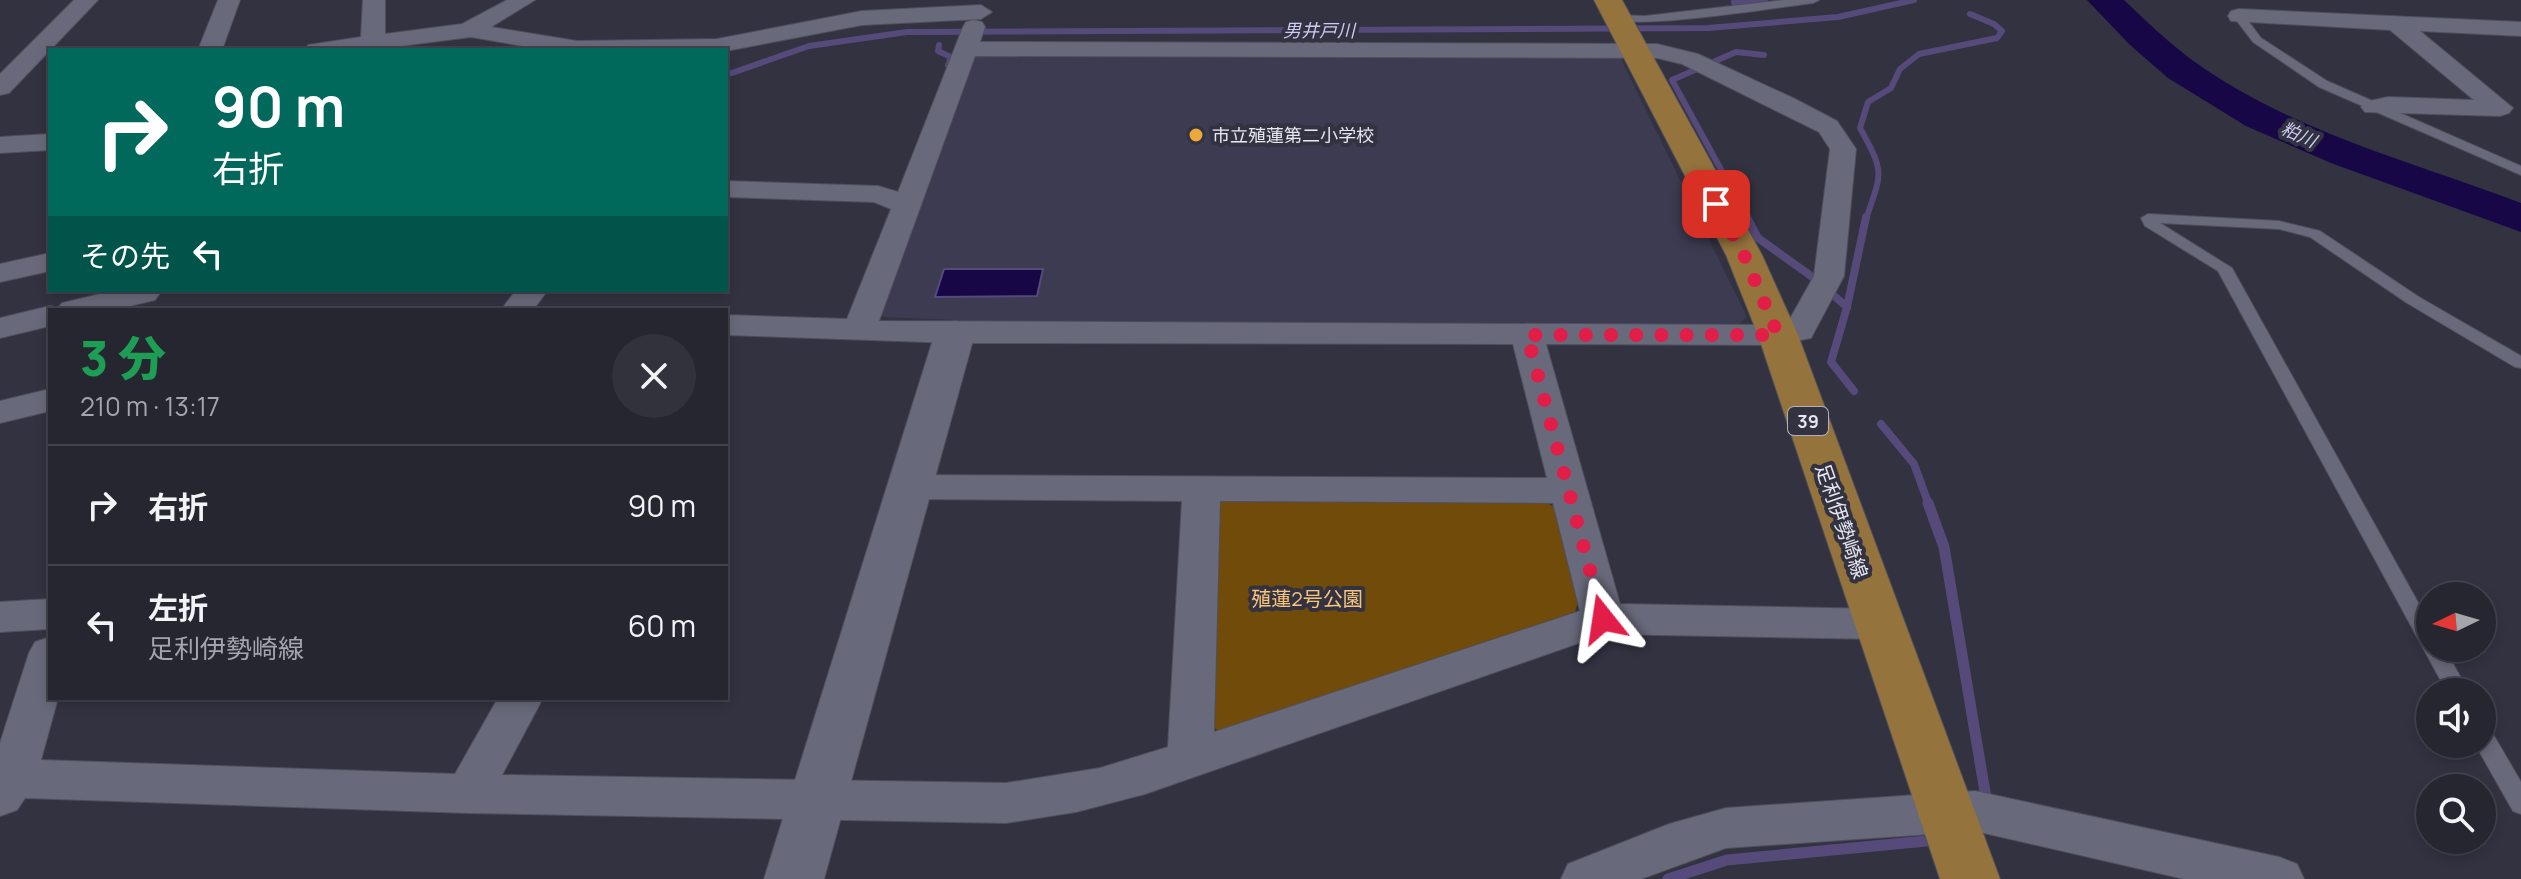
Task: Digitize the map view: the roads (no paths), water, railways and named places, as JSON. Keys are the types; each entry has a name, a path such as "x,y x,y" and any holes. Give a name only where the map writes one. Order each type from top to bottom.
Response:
{"main road":[{"name":"足利伊勢崎線","path":"1620,26 1744,255 1778,335 1878,624 1968,834"}],"street":[{"path":"3,81 87,0"},
{"path":"211,48 229,0"},
{"path":"373,42 374,0"},
{"path":"433,48 524,0"},
{"path":"2239,16 2521,29"},
{"path":"330,48 468,30 577,48 717,46 862,18 975,24 1620,26 1657,51 1690,59 1828,127 1843,149 1829,276 1799,331 1778,335 955,333 728,325"},
{"path":"2374,107 2500,108 2396,23"},
{"path":"860,329 975,24"},
{"path":"3,81 48,75"},
{"path":"0,145 45,138"},
{"path":"728,189 878,194 905,205"},
{"path":"728,203 905,205"},
{"path":"0,273 48,262"},
{"path":"85,308 143,298"},
{"path":"0,328 48,316"},
{"path":"794,879 955,333"},
{"path":"1527,335 1603,619"},
{"path":"0,412 48,400"},
{"path":"910,487 1569,491"},
{"path":"1190,758 1202,488"},
{"path":"0,617 48,614"},
{"path":"48,659 6,787 1006,803 1060,797 1154,773 1190,758 1603,619 1878,624"},
{"path":"468,794 520,700"},
{"path":"1586,879 1686,839 1726,828 1968,834 2279,879"}],"lane":[{"path":"1620,26 1645,19 1813,0"},
{"path":"2239,16 2257,40 2284,61 2323,84 2521,171"},
{"path":"2416,618 2224,268 2150,223 2148,218 2279,225 2315,234 2413,300 2521,363"},
{"path":"2495,758 2521,804"}],"waterway":[{"path":"1734,2 1765,0"},
{"name":"男井戸川","path":"728,74 809,46 907,32 1708,28 1838,17 1914,0"},
{"name":"粕川","path":"2104,0 2181,70 2261,118 2346,154 2521,218"},
{"path":"1866,219 1878,181 1874,155 1860,128 1868,102 1891,88 1900,69 1919,54 1997,38 2002,31 1994,24 1970,14"},
{"path":"939,45 938,51 951,57 948,65"},
{"path":"1748,219 1672,80 1736,52 1764,55"},
{"path":"1747,217 1758,238 1811,276 1847,307"},
{"path":"1847,307 1866,217"},
{"path":"1847,307 1831,362 1854,391"},
{"path":"1881,424 1914,464 1929,505"},
{"path":"1928,503 1944,547 1987,804"},
{"path":"1668,879 1727,860 1937,840"}],"place":[{"name":"市立殖蓮第二小学校","path":"1196,135"}],"park label":[{"name":"殖蓮2号公園","path":"1307,598"}]}
